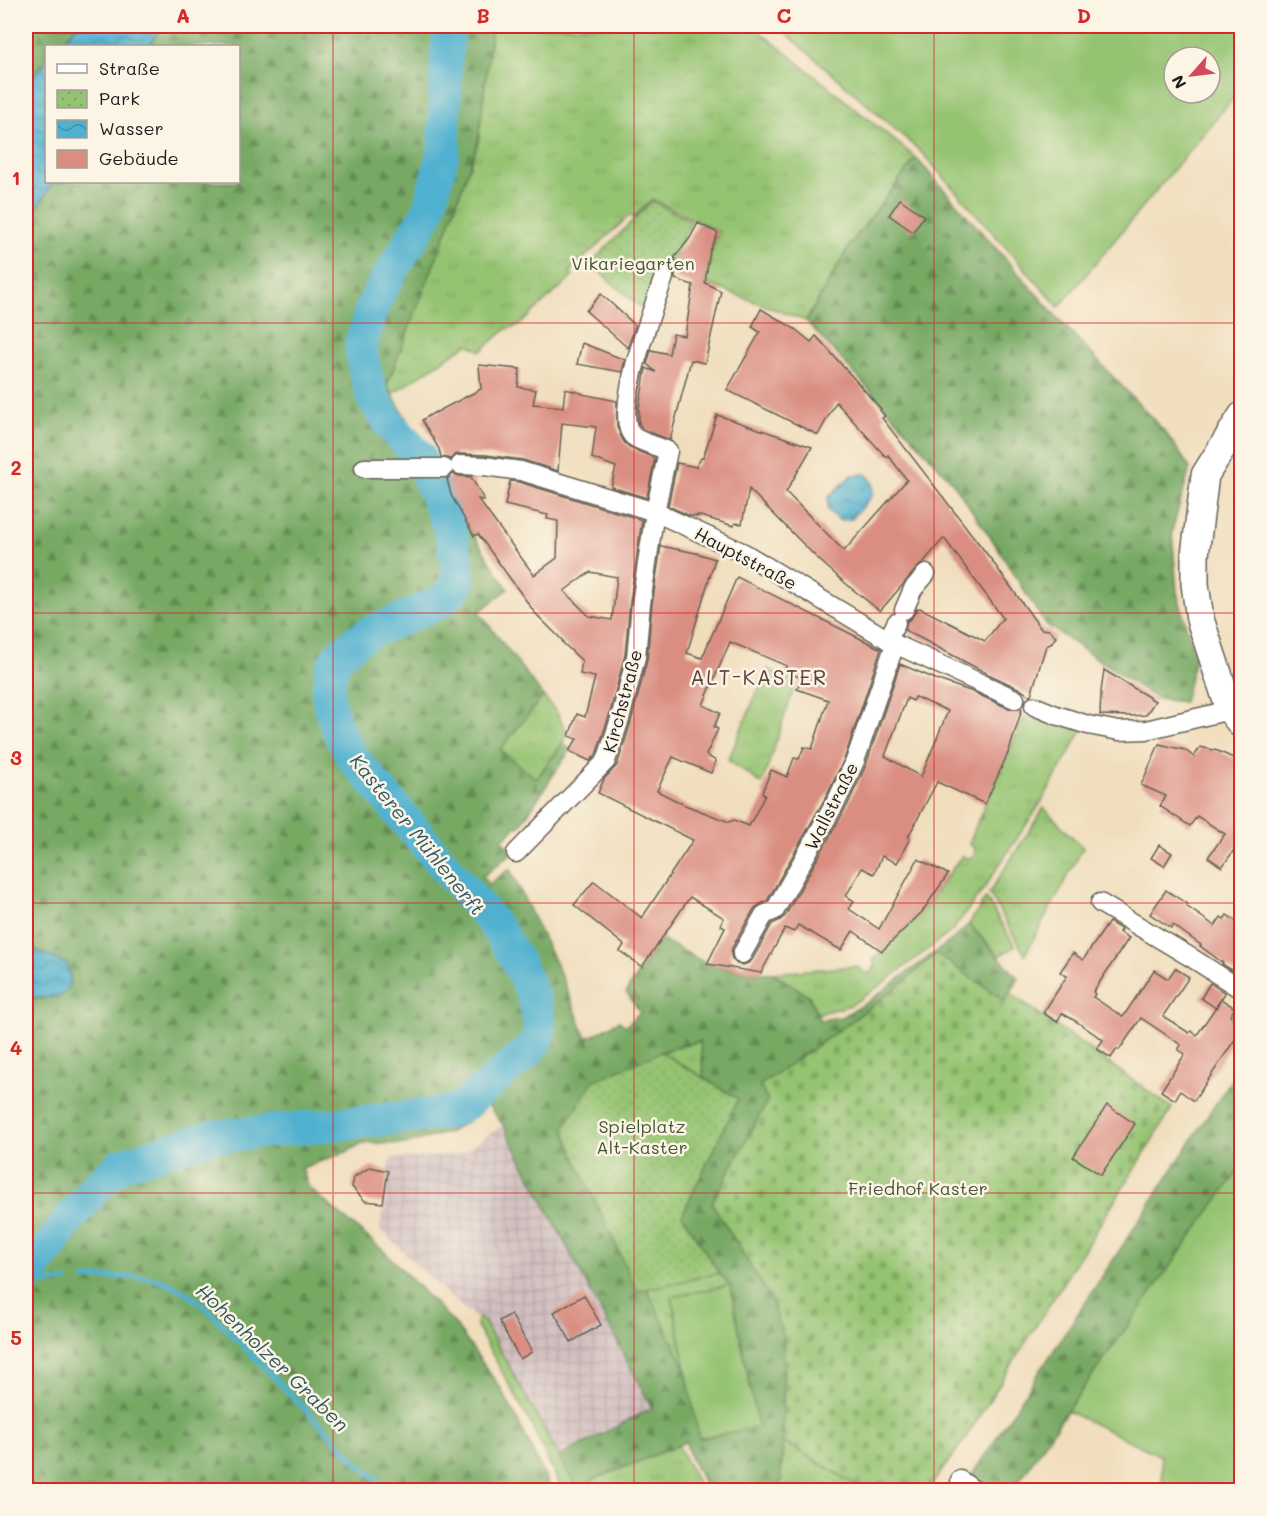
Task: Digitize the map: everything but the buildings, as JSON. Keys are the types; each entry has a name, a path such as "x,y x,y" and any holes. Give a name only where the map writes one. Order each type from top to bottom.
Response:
{"street":[{"name":"Kirchstraße","path":"513,856 606,761 620,719 636,657 641,604 655,512 668,451 634,437 627,423 628,400 642,339 664,278"},
{"path":"1034,706 1088,725 1119,731 1146,730 1236,718 1200,620 1195,584 1195,555 1205,475 1242,416"},
{"name":"Hauptstraße","path":"364,468 484,466 521,471 655,512 744,553 896,629 1015,699"},
{"name":"Wallstraße","path":"742,954 764,915 775,910 838,798 855,761 896,629 913,589 926,574"},
{"path":"1101,903 1242,990"}],"shaded area":[{"path":"503,1125 652,1408 559,1457 482,1319 477,1318 453,1300 380,1229 391,1158 418,1158 462,1153"}],"green space":[{"path":"26,26 77,26 60,45 45,45 45,62 26,86"},
{"path":"163,26 492,26 478,142 446,233 387,385 472,533 508,589 479,612 543,696 500,750 536,779 563,743 570,750 519,827 517,826 502,840 512,853 483,876 489,884 510,869 561,975 589,1045 587,1037 619,1021 626,1026 640,1012 626,992 633,980 635,982 637,980 635,978 661,939 709,965 748,972 773,973 809,996 820,1020 841,1017 866,1003 953,939 969,924 1019,979 1005,1001 936,954 872,1006 760,1085 768,1100 712,1203 770,1297 784,1338 780,1490 707,1490 690,1457 686,1442 576,1487 559,1457 652,1408 503,1125 488,1105 475,1117 450,1132 406,1144 362,1143 349,1151 302,1168 309,1188 385,1252 454,1323 501,1389 551,1490 26,1490 26,998 59,997 67,964 26,946 26,226 52,183 240,183 240,45 149,45","holes":["700,1041 704,1078 738,1099 682,1215 719,1273 730,1285 757,1427 700,1438 683,1364 647,1289 637,1291 575,1157 564,1128 660,1052"]},
{"path":"492,26 753,26 916,158 850,245 806,321 705,283 711,252 719,232 652,199 633,218 630,215 570,271 573,276 519,325 506,329 481,351 468,344 392,394 387,385 478,142"},
{"path":"778,26 1241,26 1241,89 1059,307 921,152"},
{"path":"916,158 1056,316 1166,433 1190,468 1172,531 1177,592 1195,658 1184,702 1157,699 1045,624 995,544 953,483 806,321 850,245"},
{"name":"Vikariegarten","path":"652,201 691,221 668,276 645,311 590,264"},
{"path":"767,669 796,682 762,784 728,760"},
{"path":"543,696 557,713 567,733 563,743 536,779 499,750"},
{"path":"1024,718 1083,729 1042,801 982,891 952,931 878,987 851,1005 817,1014 809,996 773,973 856,966 865,973 872,972 875,966 873,960 922,912 962,855 970,858 975,854 974,847 969,844 998,774 1003,771 1001,769"},
{"path":"1044,808 1083,848 1025,955 989,893"},
{"path":"986,898 1015,946 999,956 969,924"},
{"name":"Friedhof Kaster","path":"936,954 1005,1001 1010,993 1172,1108 965,1439 928,1490 865,1490 783,1442 784,1338 770,1297 712,1203 768,1100 760,1085 872,1006"},
{"path":"700,1041 704,1078 661,1052"},
{"name":"Spielplatz Alt-Kaster","path":"661,1052 738,1099 682,1215 719,1273 637,1291 575,1157 564,1128 593,1081"},
{"path":"1241,1065 1241,1167 1013,1490 962,1490"},
{"path":"1241,1167 1241,1490 1163,1490 1161,1456 1067,1411"},
{"path":"719,1273 730,1285 672,1297 687,1376 647,1289"},
{"path":"730,1285 758,1427 699,1438 672,1297"},
{"path":"477,1318 482,1318 576,1486 678,1445 701,1490 562,1490 530,1422 477,1327"},
{"path":"783,1442 865,1490 780,1490"}],"water":[{"path":"77,26 163,26 149,45 60,45"},
{"path":"45,62 45,183 52,183 26,226 26,86"},
{"path":"866,474 873,482 873,495 856,514 854,512 852,514 854,516 852,519 839,520 828,510 828,497 852,475"},
{"path":"26,946 67,964 70,975 69,988 59,997 26,998"}],"waterway":[{"name":"Kasterer Mühlenerft","path":"26,1280 71,1217 97,1186 120,1165 210,1137 447,1113 464,1105 527,1053 538,1036 539,1020 536,1006 531,991 508,946 493,923 352,757 339,733 330,708 328,692 333,665 339,655 372,631 442,601 458,584 458,566 450,529 419,456 392,427 373,398 364,367 361,345 371,310 382,287 428,212 444,149 449,26"},
{"name":"Hohenholzer Graben","path":"84,1279 150,1278 171,1284 188,1294 204,1306 360,1465 389,1490"},
{"name":"Hohenholzer Graben","path":"26,1284 66,1281"}],"district":[{"name":"ALT-KASTER","path":"759,676"}]}
